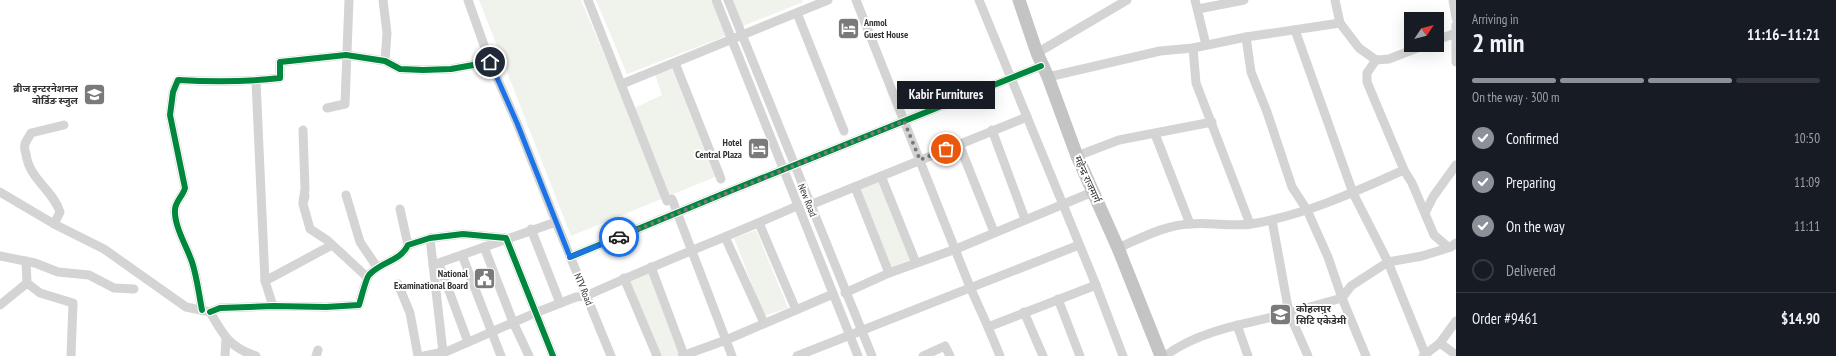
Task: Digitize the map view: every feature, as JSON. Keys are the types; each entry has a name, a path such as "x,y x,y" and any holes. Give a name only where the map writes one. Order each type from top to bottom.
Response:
{"highway":[{"name":"महेन्द्र राजमार्ग","path":"1019,0 1037,53 1077,156 1095,192 1161,356"}],"street":[{"path":"327,108 345,104 349,0"},
{"path":"383,0 387,33 385,61"},
{"name":"NTV Road","path":"468,0 490,62 517,123 611,356"},
{"path":"588,0 670,200 678,212 732,356"},
{"name":"New Road","path":"716,0 858,356"},
{"name":"New Road","path":"728,0 845,293 872,356"},
{"path":"622,84 797,13 807,4 828,0"},
{"path":"856,0 970,287 1000,356"},
{"path":"979,0 1096,285 1123,356"},
{"path":"1037,53 1127,0"},
{"path":"1206,46 1196,4 1244,0"},
{"path":"1334,0 1340,24 1359,48 1376,60 1389,59 1407,52"},
{"path":"1453,0 1456,18"},
{"path":"797,13 844,131"},
{"path":"570,257 784,169 1012,78 1160,51 1206,46 1246,37 1340,24"},
{"path":"1295,30 1353,193 1388,262 1425,356 1440,343 1456,321"},
{"path":"1444,36 1456,30 1456,62"},
{"path":"1246,37 1251,72 1267,112 1292,187 1307,210 1328,257 1342,298 1366,356"},
{"path":"1192,48 1196,83 1250,224"},
{"path":"256,356 242,352 226,338 206,311 192,263 181,236 175,210 177,203 184,195 185,188 170,115 173,92 178,80 208,82 256,81 280,78 280,62 346,55 385,61 400,69 451,69 490,62"},
{"path":"1376,60 1367,73 1367,82 1404,170 1434,235 1452,245"},
{"path":"675,63 721,180"},
{"path":"256,81 265,281 273,306"},
{"path":"810,205 1027,117"},
{"path":"1077,156 1119,140 1212,122"},
{"path":"54,224 60,212 58,204 38,182 31,170 27,160 25,145 31,134 64,126"},
{"path":"303,130 304,200 310,229 332,245 368,277"},
{"path":"992,130 1025,219"},
{"path":"1155,134 1190,224"},
{"path":"959,144 994,232"},
{"path":"1425,213 1433,197 1456,165"},
{"path":"1118,248 1164,228 1190,224 1250,224 1272,220 1307,210 1353,193 1404,170"},
{"path":"881,176 916,263"},
{"path":"855,187 889,273"},
{"path":"0,192 54,224 104,249 186,307 206,311 220,308 273,306 326,307 359,305 368,277 377,267 398,257 405,251 408,245 400,209"},
{"path":"845,293 889,273 956,249 1025,219 1095,192"},
{"path":"346,196 360,242 377,267"},
{"path":"424,356 447,353 513,322 560,303 586,296 624,278 692,249 725,238 797,206"},
{"path":"1272,220 1289,312 1308,356"},
{"path":"436,264 531,229 556,222"},
{"path":"759,223 796,310"},
{"path":"531,229 560,303"},
{"path":"408,245 430,238 463,234 506,238"},
{"path":"430,238 436,264 447,353"},
{"path":"506,238 553,356"},
{"path":"725,238 764,323"},
{"path":"797,356 1079,244"},
{"path":"265,281 332,245"},
{"path":"1165,356 1176,347 1192,340 1237,325 1342,298 1351,286 1388,262 1422,256 1452,245"},
{"path":"484,247 513,322 529,356"},
{"path":"462,255 501,356"},
{"path":"0,256 26,261 58,272 89,275 114,288 134,289"},
{"path":"26,261 27,283 40,293 73,303 71,356"},
{"path":"436,264 468,342"},
{"path":"651,267 683,356 726,340 833,294"},
{"path":"624,278 657,356"},
{"path":"0,305 27,283"},
{"path":"398,284 410,313 418,356"},
{"path":"988,327 1096,285"},
{"path":"1058,299 1080,356"},
{"path":"1024,312 1043,356"},
{"path":"1237,325 1248,356"},
{"path":"225,356 226,338"},
{"path":"1440,343 1456,355"},
{"path":"923,356 945,346 950,356"}],"shaded area":[{"path":"479,0 581,0 628,111 662,95 655,74 672,69 715,177 571,236"},
{"path":"596,0 711,0 726,36 627,74"},
{"path":"730,0 802,0 803,2 743,26"},
{"path":"880,178 913,259 889,269 857,188"},
{"path":"756,230 788,308 764,316 734,238"},
{"path":"650,271 681,353 675,356 660,356 628,279"}],"cycle path":[{"path":"202,310 194,268 175,216 176,204 185,188 170,115 173,92 178,80 229,81 280,78 280,62 346,55 385,61 400,69 451,69 490,62"},
{"path":"570,257 1041,66"},
{"path":"210,312 220,308 273,306 326,307 359,305 369,275 379,267 400,255 408,245 430,238 463,234 506,238 553,356"}],"way so far":[{"path":"619,237 904,121 920,160 946,149"}],"place":[{"name":"Anmol Guest House","path":"848,28"},
{"name":"ब्रीज इन्टरनेशनल बोर्डिङ स्जुल","path":"94,94"},
{"name":"Hotel Central Plaza","path":"758,148"},
{"name":"Kabir Furnitures","path":"946,149"},
{"name":"National Examinational Board","path":"484,279"},
{"name":"कोहलपुर सिटि एकेडेमी","path":"1280,314"}],"route":[{"path":"490,62 517,123 570,257 619,237"}]}
